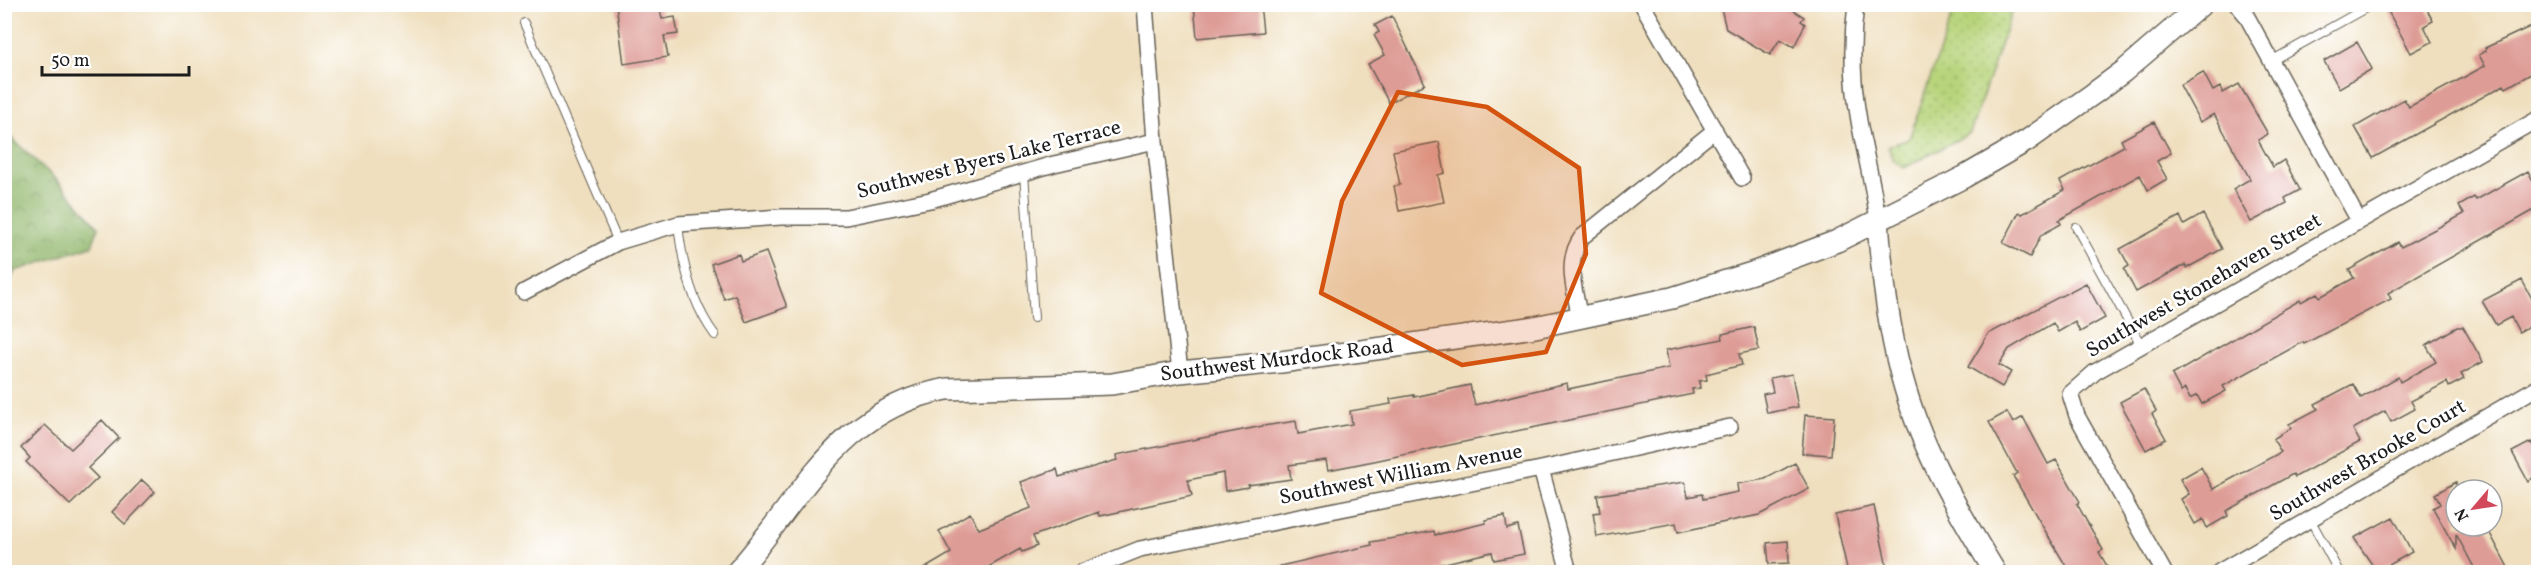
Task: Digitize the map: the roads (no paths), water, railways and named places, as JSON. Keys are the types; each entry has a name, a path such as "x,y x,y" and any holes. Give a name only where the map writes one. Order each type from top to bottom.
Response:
{"main road":[{"name":"Southwest Murdock Road","path":"737,573 841,442 864,422 889,407 923,393 947,389 1112,384 1180,372 1281,362 1580,319 1672,298 1755,272 1837,241 1964,177 2028,140 2124,71 2202,4"},
{"path":"1878,221 1893,336 1905,389 1944,482 1995,573"}],"street":[{"path":"1145,4 1155,141 1180,372"},
{"path":"1642,4 1742,178"},
{"path":"1856,4 1853,69 1859,120 1875,191 1878,221"},
{"path":"2237,4 2359,221"},
{"name":"Southwest Stonehaven Street","path":"2164,573 2077,416 2070,394 2095,372 2538,119"},
{"path":"1580,319 1572,272 1574,247 1582,237 1714,130"},
{"name":"Southwest Byers Lake Terrace","path":"524,292 618,242 678,224 781,217 846,217 930,200 1024,173 1155,141"},
{"name":"Southwest Brooke Court","path":"2219,573 2538,387"},
{"name":"Southwest William Avenue","path":"1082,573 1140,549 1541,469 1730,427"},
{"path":"1541,469 1569,573"}],"lane":[{"path":"2271,61 2373,4"},
{"path":"524,23 618,242"},
{"path":"1024,173 1034,318"},
{"path":"678,224 682,261 703,319 715,335"},
{"path":"2076,227 2141,345"},
{"path":"2310,519 2338,573"}]}
